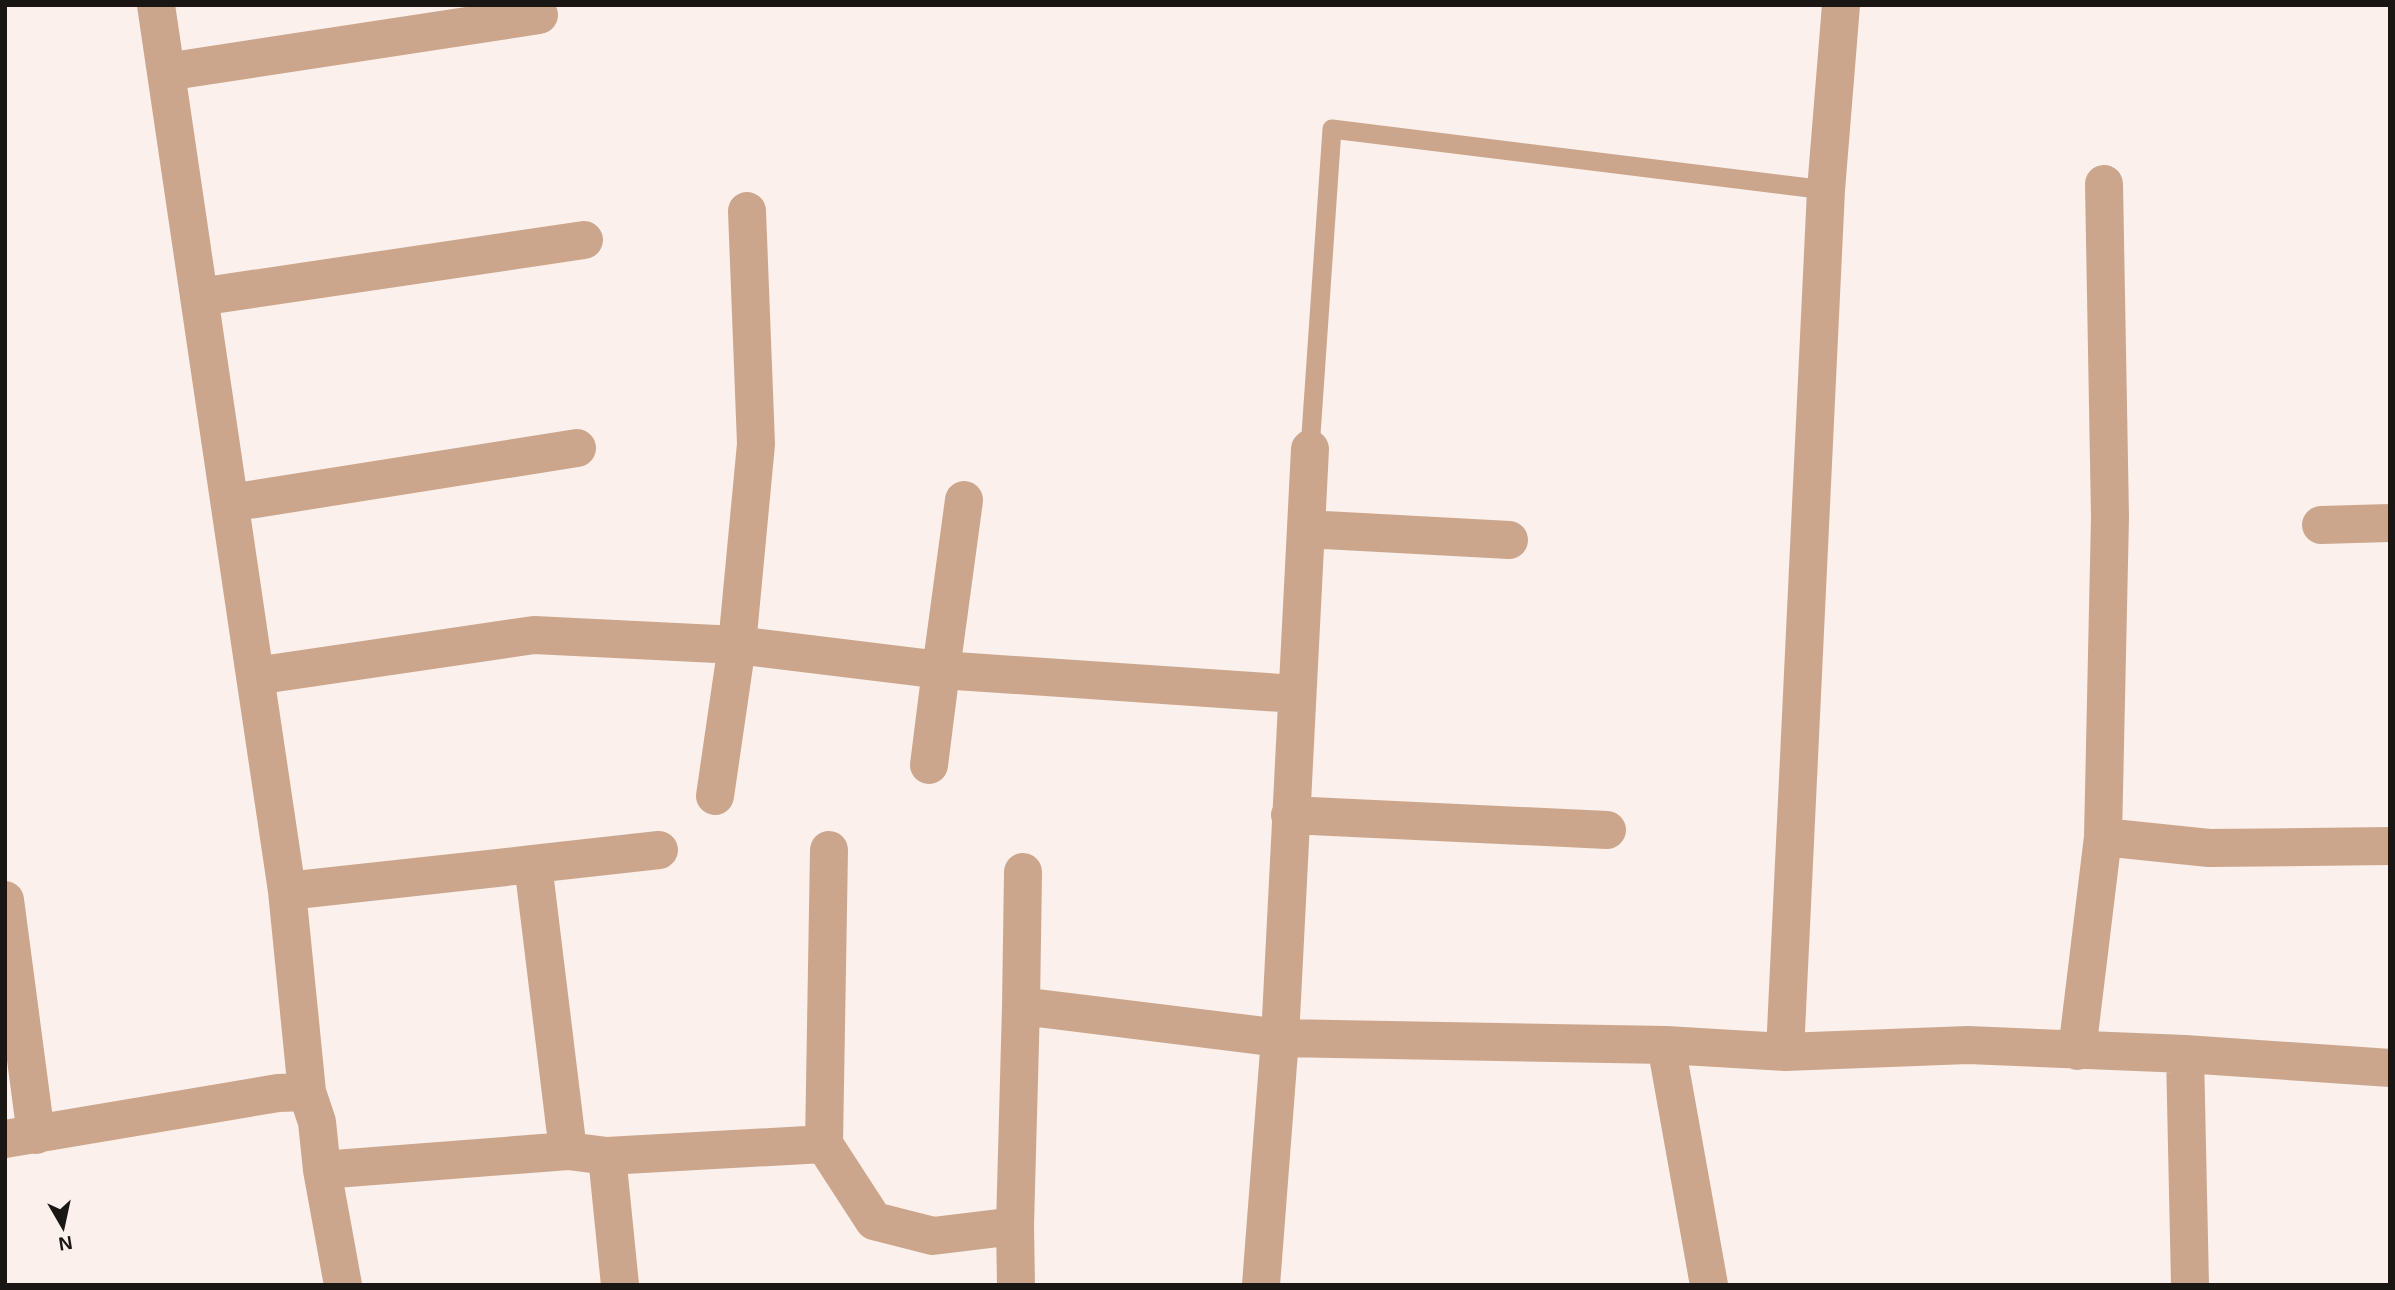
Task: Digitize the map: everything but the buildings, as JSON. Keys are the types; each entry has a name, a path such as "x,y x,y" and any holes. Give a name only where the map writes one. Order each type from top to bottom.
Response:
{"street":[{"path":"156,5 287,891 307,1093 317,1122 322,1170 344,1285"},
{"path":"1786,1052 1826,190 1841,5"},
{"path":"166,72 539,15"},
{"path":"2077,1051 2103,837 2110,517 2104,184"},
{"path":"715,796 737,645 756,444 747,211"},
{"path":"200,297 584,240"},
{"path":"230,503 577,448"},
{"path":"1261,1285 1280,1038 1310,449"},
{"path":"929,765 964,500"},
{"path":"2321,525 2390,523"},
{"path":"1306,529 1509,540"},
{"path":"256,676 534,635 737,645 941,670 1296,694"},
{"path":"1290,815 1607,830"},
{"path":"2103,837 2209,848 2390,846"},
{"path":"287,891 659,850"},
{"path":"829,850 824,1144 874,1221 933,1236 1015,1226"},
{"path":"533,864 568,1151"},
{"path":"1016,1285 1023,873"},
{"path":"5,900 21,1137 278,1093 307,1093"},
{"path":"1021,1006 1280,1038 1666,1045 1786,1052 1968,1045 2185,1054 2390,1068"},
{"path":"1666,1045 1709,1285"},
{"path":"2185,1054 2190,1285"},
{"path":"322,1170 568,1151 607,1156 824,1144"},
{"path":"607,1156 620,1285"}],"lane":[{"path":"1310,449 1332,129 1826,190"}]}
